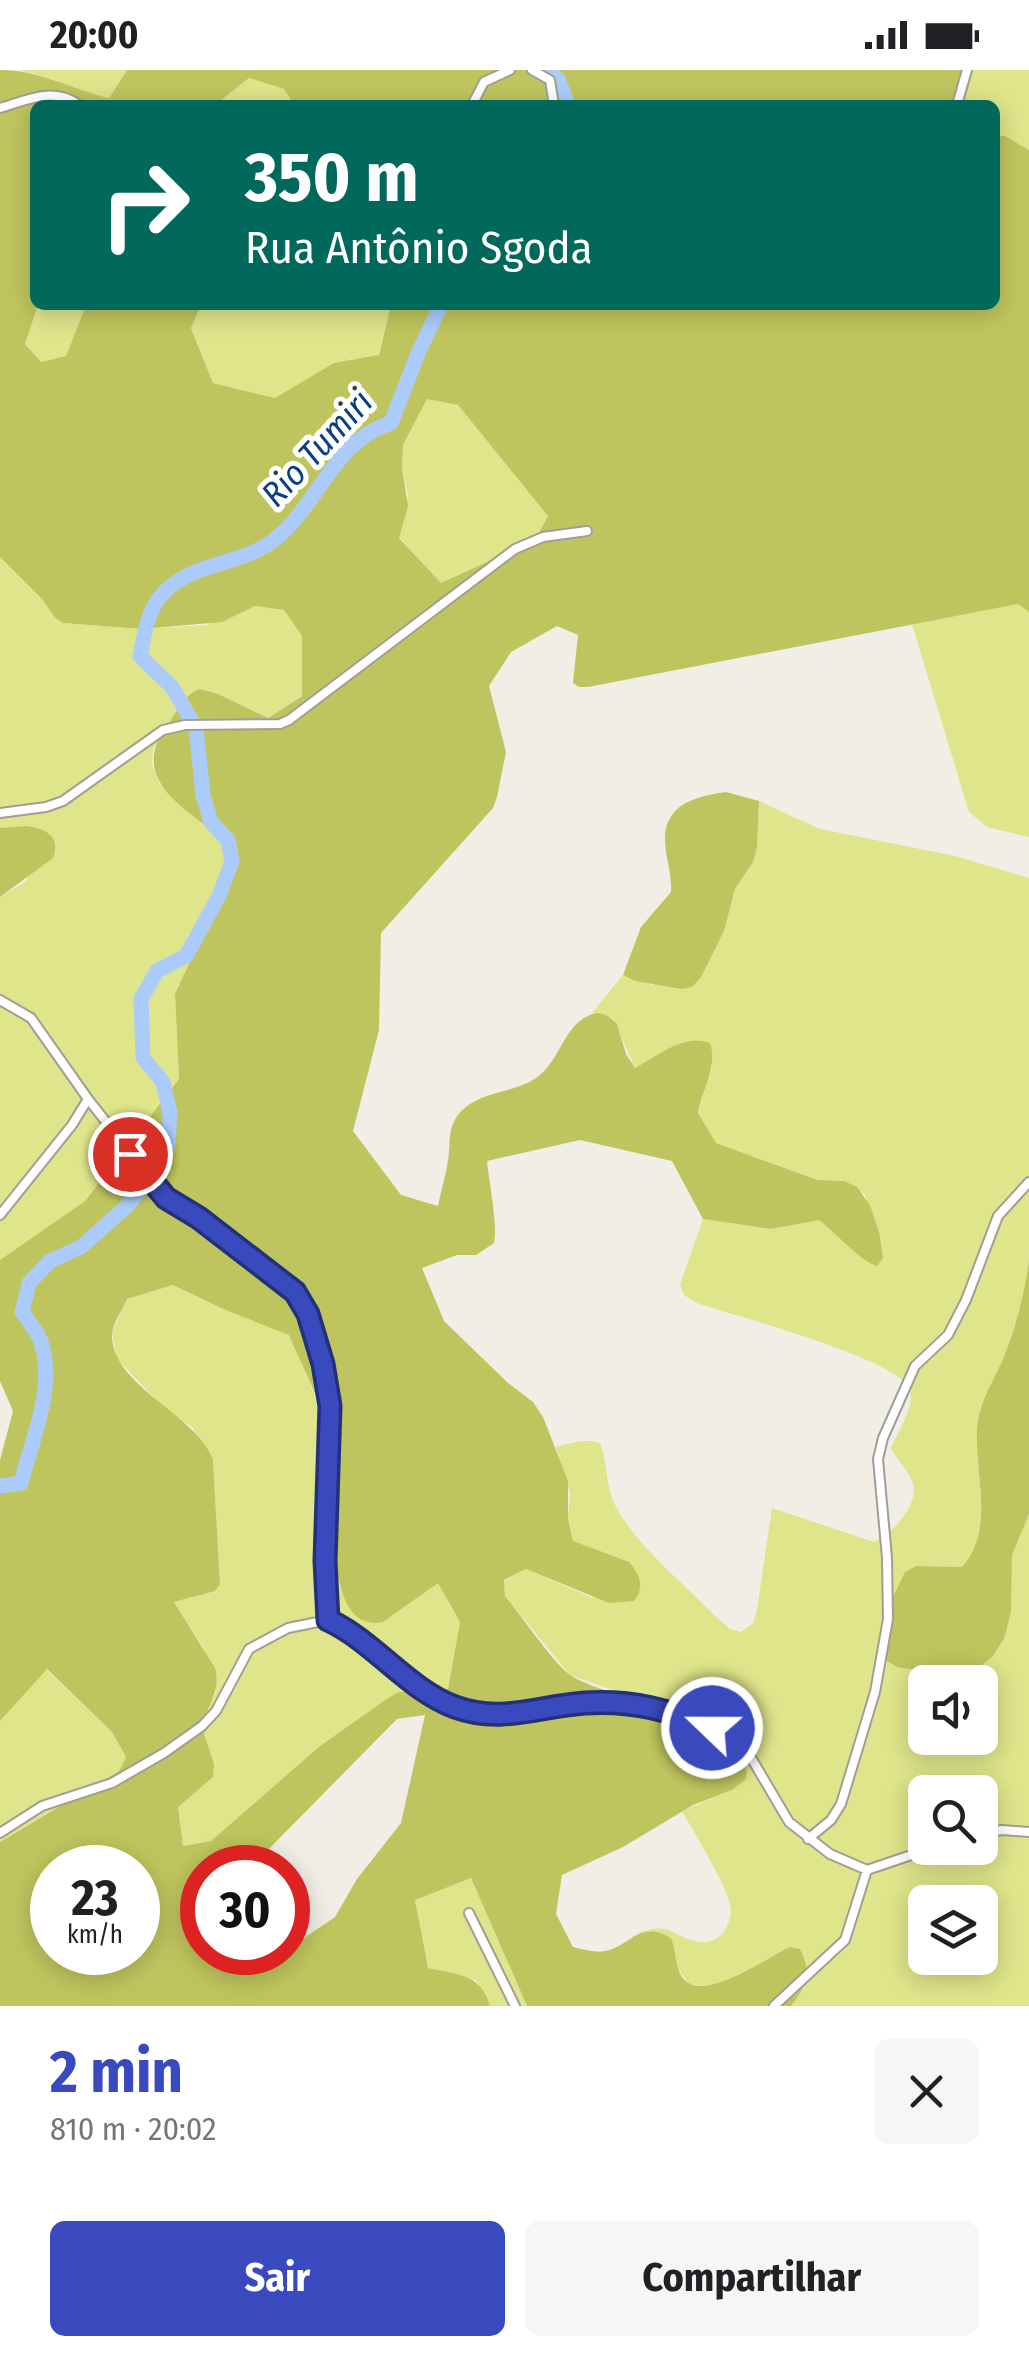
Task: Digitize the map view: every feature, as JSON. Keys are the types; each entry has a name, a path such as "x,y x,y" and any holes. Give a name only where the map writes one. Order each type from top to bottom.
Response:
{"street":[{"path":"475,100 484,82 510,70"},
{"path":"532,70 550,80 553,100"},
{"path":"958,100 967,70"},
{"path":"0,108 41,96 60,94 70,100"},
{"path":"0,813 63,800 164,730 185,724 280,724 289,720 515,549 543,537 588,531"},
{"path":"0,1000 31,1018 166,1198 199,1218 295,1292 308,1314 330,1406 325,1561 328,1620"},
{"path":"0,1215 72,1125 88,1098"},
{"path":"808,1838 831,1820 842,1804 876,1692 888,1619 878,1460 884,1438 916,1366 948,1334 966,1300 998,1216 1029,1182"},
{"path":"0,1833 42,1806 112,1783 164,1753 216,1711 249,1649 266,1636 328,1620 456,1707 506,1714 587,1703 671,1710 746,1749 790,1822 830,1854 867,1870 908,1856"},
{"path":"998,1831 1029,1832"},
{"path":"774,2006 845,1940 867,1870"},
{"path":"470,1913 516,2006"}],"green space":[{"path":"0,70 42,76 109,98 127,70 971,70 962,100 291,100 284,89 249,78 221,100 30,100 30,310 36,310 25,344 41,362 66,356 84,310 199,310 191,328 213,383 275,398 334,363 379,355 390,310 1000,310 1000,136 1029,150 1029,612 1018,604 588,687 573,683 578,635 557,626 511,652 489,686 506,752 493,808 381,933 379,1030 353,1131 401,1195 438,1206 451,1131 458,1115 476,1101 532,1081 548,1067 574,1026 590,1015 601,1014 617,1024 626,1054 635,1068 681,1043 710,1043 711,1069 698,1113 716,1143 818,1180 844,1181 857,1187 870,1205 883,1258 877,1266 819,1220 771,1229 703,1219 672,1161 580,1140 487,1161 494,1243 476,1255 457,1255 422,1268 444,1321 533,1402 543,1417 568,1481 568,1519 573,1541 629,1562 640,1581 634,1601 609,1603 526,1569 504,1580 505,1596 569,1674 704,1725 727,1739 742,1757 746,1779 732,1790 693,1805 623,1847 562,1875 556,1914 573,1947 585,1950 615,1948 643,1932 671,1938 682,1977 704,1986 736,1976 790,1947 800,1949 806,1979 791,2006 527,2006 471,1878 415,1900 428,1968 474,1981 490,2006 0,2006 0,1842 119,1771 126,1757 112,1732 47,1669 0,1721 0,1460 13,1411 0,1381 0,1260 85,1201 179,1079 175,994 230,875 225,841 179,804 157,777 157,744 181,704 199,689 268,718 302,696 302,636 284,610 255,606 222,622 142,629 63,623 42,599 0,557","holes":["427,399 458,405 548,516 535,540 441,583 399,538 408,506 403,445","173,1285 289,1335 319,1402 331,1442 334,1551 348,1605 362,1620 383,1622 438,1583 460,1622 448,1689 399,1692 388,1698 320,1746 211,1841 189,1845 273,1845 397,1719 425,1715 401,1823 357,1879 335,1917 310,1934 310,1975 180,1975 183,1845 178,1807 213,1777 214,1764 201,1725 213,1697 216,1676 215,1668 174,1602 215,1591 220,1584 213,1460 190,1428 126,1370 116,1353 112,1331 127,1299"]},
{"path":"18,70 127,70 109,98"},
{"path":"971,70 1029,70 1029,150 1000,136 1000,100 962,100"},
{"path":"249,78 284,89 291,100 221,100"},
{"path":"36,310 84,310 66,356 41,362 25,344"},
{"path":"199,310 390,310 379,355 351,359 275,398 213,383 191,327"},
{"path":"427,399 458,405 548,516 535,540 441,584 399,537 408,496 402,468 403,445"},
{"path":"0,557 63,623 142,629 206,625 255,606 284,610 302,636 302,695 268,718 218,694 183,700 153,750 152,764 159,783 225,841 230,875 175,994 179,1079 85,1201 0,1260 0,897 28,880 0,828"},
{"path":"1018,604 1029,612 1029,837 987,827 969,812 912,624"},
{"path":"726,792 759,801 757,847 753,862 735,889 724,931 701,977 692,987 682,989 635,981 623,975 641,927 671,892 665,836 672,815 700,797"},
{"path":"759,801 820,829 955,856 1029,878 1029,1261 1012,1335 978,1421 978,1536 962,1567 916,1566 905,1572 883,1653 897,1667 908,1667 908,1755 998,1755 998,1665 982,1665 1004,1639 1011,1555 1029,1514 1029,2006 791,2006 801,1992 807,1972 800,1949 790,1947 730,1980 689,1984 650,1930 635,1934 648,1930 665,1929 705,1942 723,1933 730,1917 729,1902 682,1811 732,1790 745,1779 647,1702 570,1675 505,1596 504,1581 526,1569 593,1598 573,1541 568,1519 570,1493 556,1447 573,1443 600,1443 612,1497 624,1520 648,1550 717,1618 741,1632 753,1623 757,1610 772,1508 874,1542 896,1526 912,1501 913,1484 891,1448 910,1404 910,1390 900,1378 848,1352 697,1303 684,1295 680,1285 703,1219 771,1229 819,1219 859,1256 879,1232 865,1195 844,1181 819,1180 716,1143 698,1113 712,1066 684,1042 635,1068 613,1018 592,1013 623,975 652,985 714,950 724,931 735,889 753,862"},
{"path":"27,826 50,835 55,844 53,858 0,897 0,828"},
{"path":"1029,1261 1029,1514 1012,1555 1011,1612 1004,1639 982,1665 897,1667 883,1653 891,1601 905,1572 916,1566 962,1567 978,1537 978,1421 1012,1335"},
{"path":"173,1285 222,1309 289,1334 330,1437 335,1483 334,1555 346,1600 360,1619 393,1615 438,1582 460,1622 448,1689 400,1692 388,1698 320,1746 211,1841 189,1845 183,1845 178,1806 211,1772 201,1725 216,1692 204,1649 174,1602 215,1591 220,1584 213,1460 192,1427 165,1409 117,1359 112,1332 127,1299"},
{"path":"46,1669 112,1732 126,1757 119,1771 0,1842 0,1721"},
{"path":"471,1878 527,2006 490,2006 476,1980 427,1968 415,1899"}],"waterway":[{"name":"Rio Tumiri","path":"547,70 558,79 566,100"},
{"name":"Rio Tumiri","path":"0,1486 21,1483 44,1393 45,1357 40,1339 22,1312 29,1283 50,1261 81,1247 128,1205 162,1162 168,1145 170,1113 163,1082 143,1058 141,999 157,971 186,956 220,894 232,861 228,840 211,822 203,795 196,728 172,687 140,656 149,618 159,598 184,577 246,555 274,540 355,444 391,423 439,310"}],"route":[{"path":"130,1154 166,1198 199,1218 295,1292 308,1314 330,1406 325,1561 328,1620 456,1707 484,1714 506,1714 536,1713 587,1703 643,1706 671,1710 712,1728"}]}
